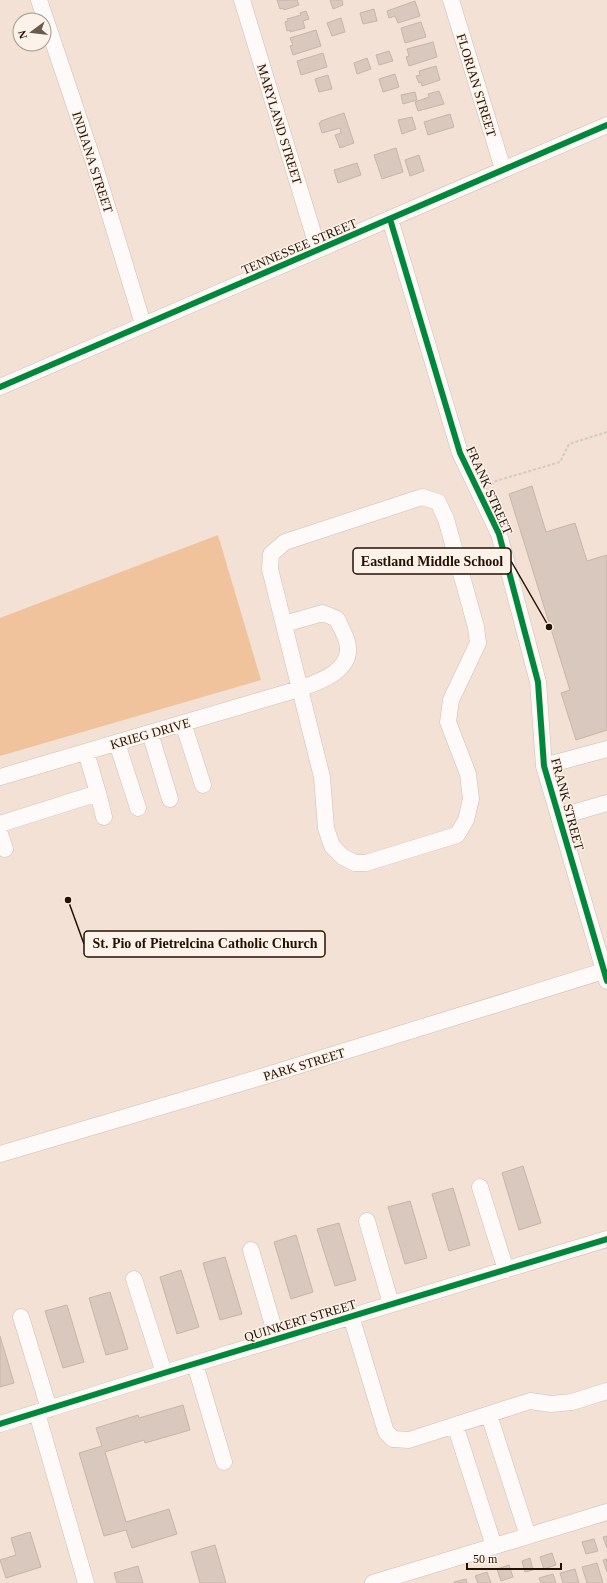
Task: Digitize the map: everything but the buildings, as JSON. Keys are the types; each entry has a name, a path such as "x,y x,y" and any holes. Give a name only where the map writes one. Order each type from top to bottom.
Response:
{"street":[{"name":"INDIANA STREET","path":"39,0 93,160 143,324"},
{"name":"MARYLAND STREET","path":"242,0 318,249"},
{"name":"FLORIAN STREET","path":"451,0 503,170"},
{"name":"TENNESSEE STREET","path":"0,387 607,125"},
{"name":"FRANK STREET","path":"390,219 460,453 499,534 538,682 544,766 606,974"},
{"path":"422,497 438,502 446,519 476,627 478,643 451,700 448,722 468,774 471,799 466,820 457,835 366,863 355,862 343,857 332,846 326,828 322,777 284,624 270,569 271,554 285,542 422,497"},
{"name":"KRIEG DRIVE","path":"0,777 299,689 321,681 339,670 348,657 348,642 337,619 323,613 284,624"},
{"path":"183,723 203,785"},
{"path":"150,733 170,799"},
{"path":"117,742 138,808"},
{"path":"544,766 607,749"},
{"path":"86,752 104,817"},
{"path":"0,824 98,793"},
{"path":"560,817 607,803"},
{"name":"PARK STREET","path":"0,1154 606,974"},
{"path":"480,1187 506,1270"},
{"path":"367,1221 391,1304"},
{"name":"QUINKERT STREET","path":"0,1424 607,1239"},
{"path":"251,1250 277,1339"},
{"path":"134,1279 164,1373"},
{"path":"351,1316 386,1432 393,1439 409,1440 530,1401 551,1404 572,1402 607,1391"},
{"path":"21,1317 86,1583"},
{"path":"195,1364 224,1462"},
{"path":"489,1415 528,1536"},
{"path":"455,1425 494,1546"},
{"path":"373,1583 607,1512"}],"path":[{"path":"480,493 496,481 560,462 569,444 607,432"}],"shaded area":[{"path":"218,535 261,680 0,756 0,618"}],"cycle path":[{"path":"0,387 607,125"},
{"path":"390,219 460,453 499,534 538,682 544,766 607,981"},
{"path":"0,1424 607,1239"}],"place":[{"name":"Eastland Middle School","path":"549,627"},
{"name":"St. Pio of Pietrelcina Catholic Church","path":"68,900"}]}
